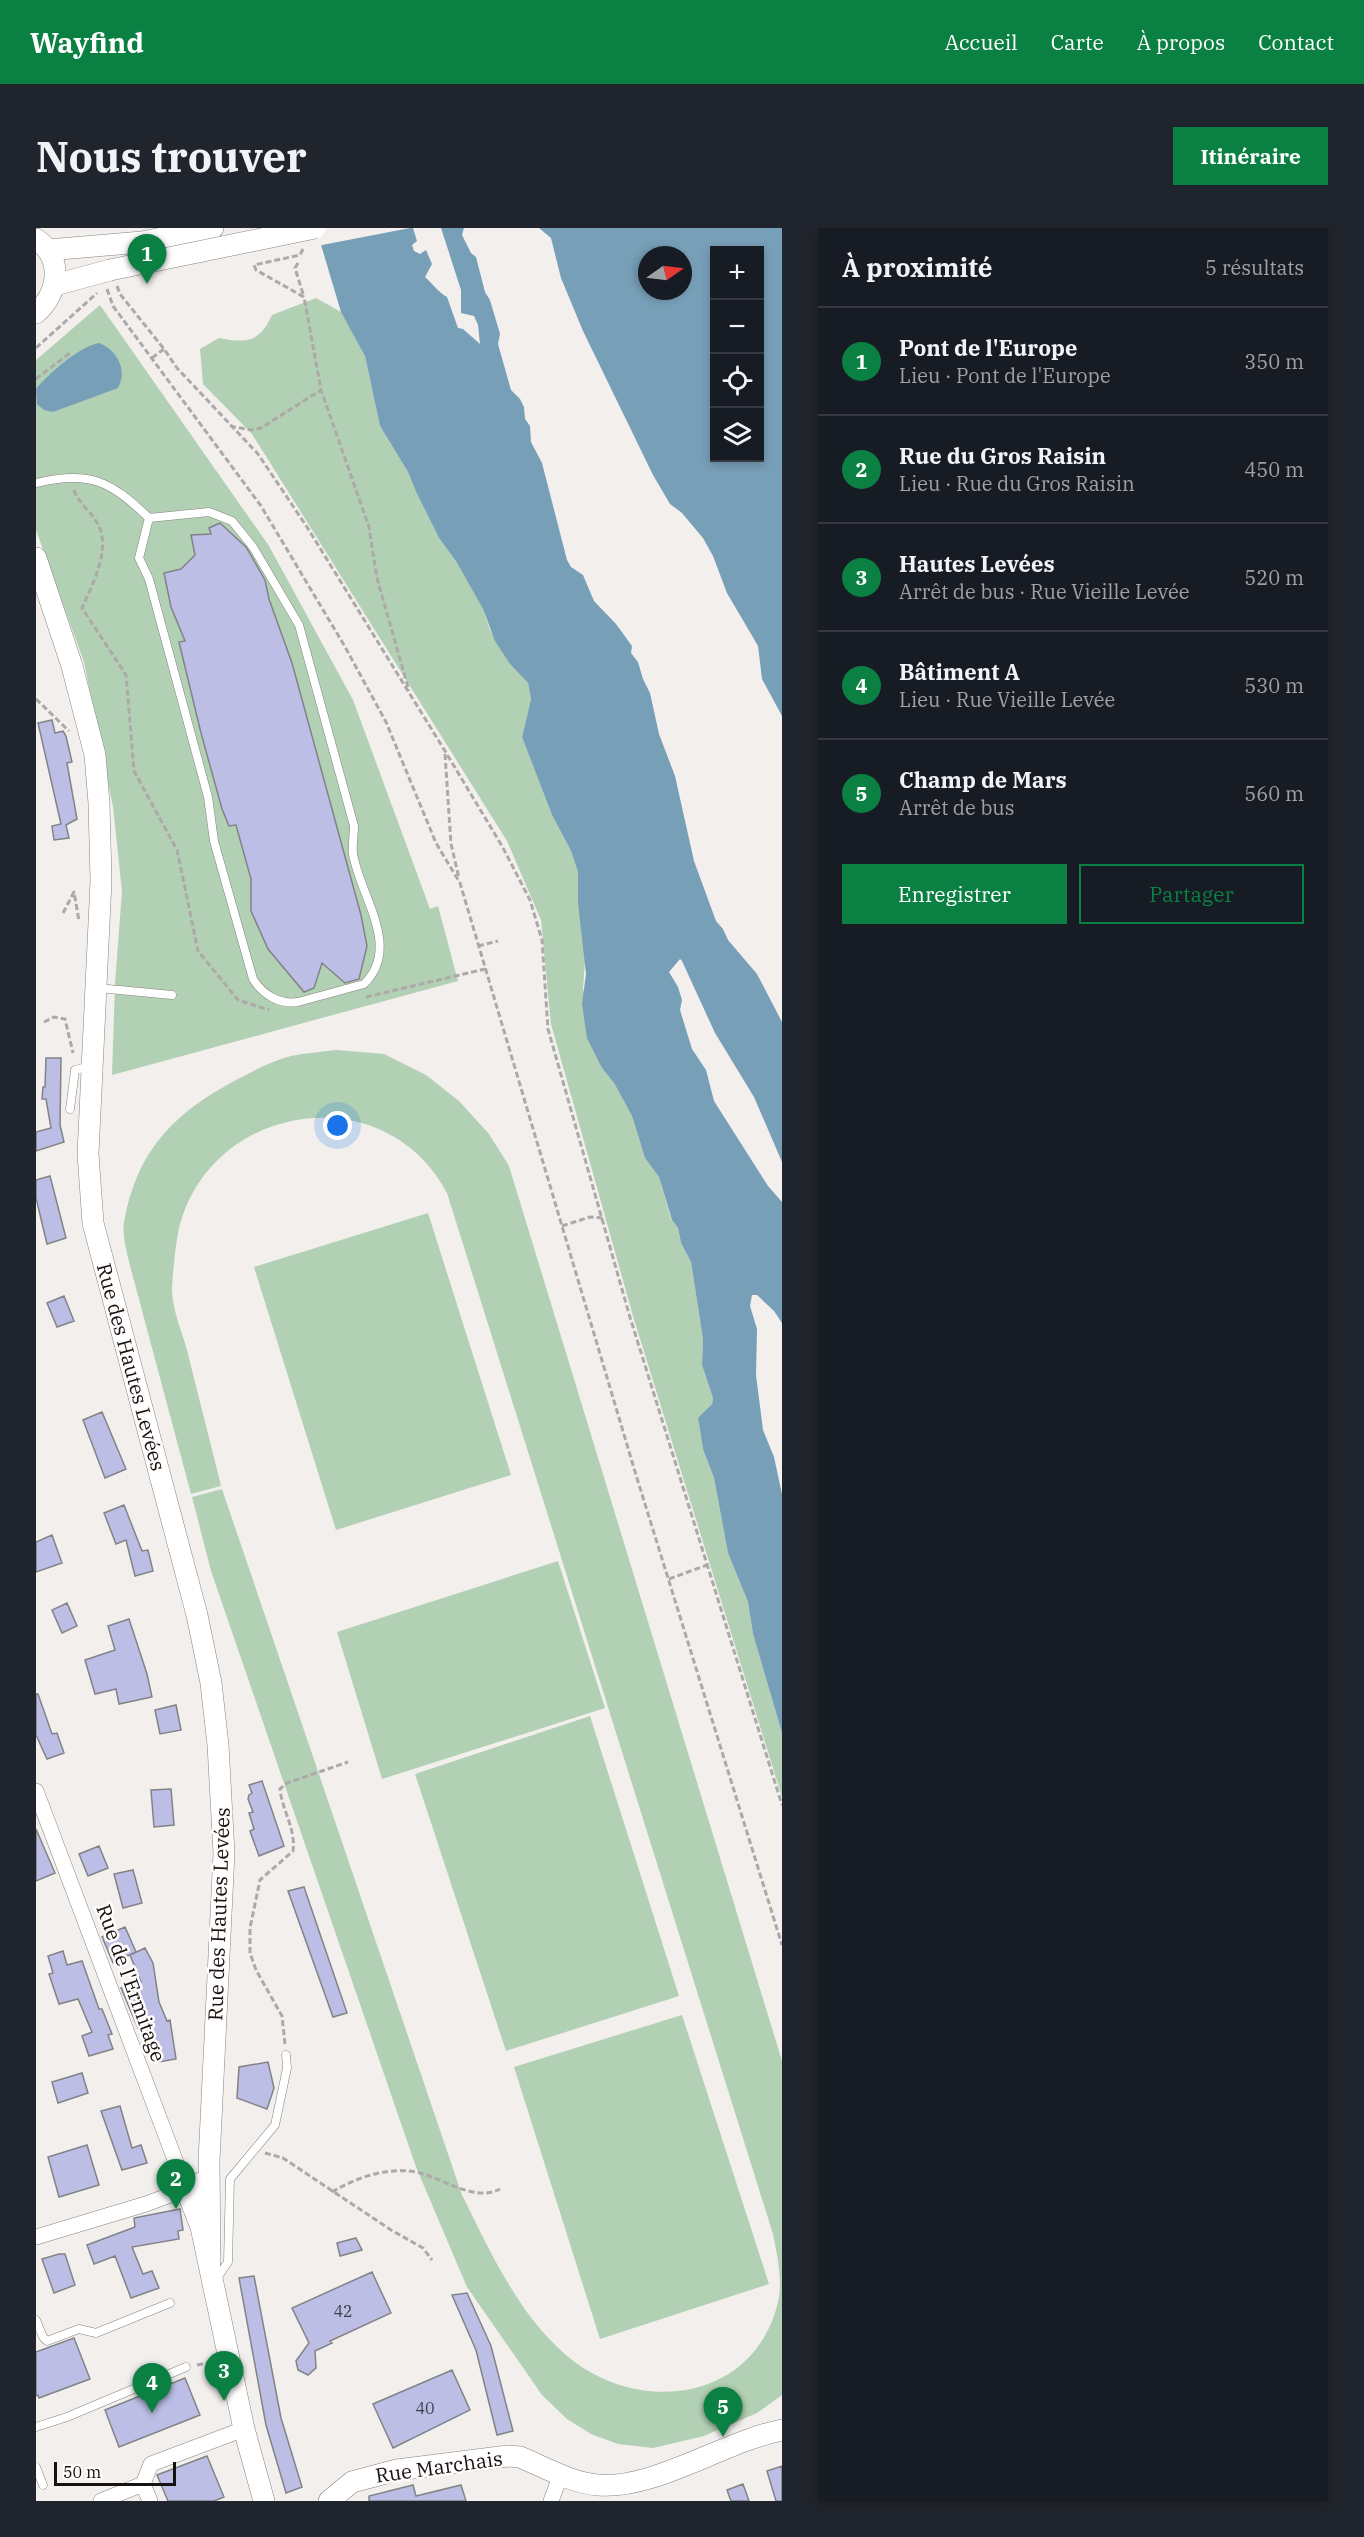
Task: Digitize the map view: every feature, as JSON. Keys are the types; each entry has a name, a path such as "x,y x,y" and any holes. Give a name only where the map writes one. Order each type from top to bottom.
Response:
{"street":[{"path":"42,245 142,242 213,228"},
{"path":"55,285 113,276 315,228"},
{"path":"36,313 52,295 55,285 54,261 42,245"},
{"name":"Rue des Hautes Levées","path":"36,558 72,666 95,755 101,881 96,988 84,1068 93,1223 179,1538 211,1683 221,1785 224,1853 209,2180 212,2272"},
{"name":"Rue de l'Ermitage","path":"36,1791 186,2189"},
{"path":"36,2237 146,2204 209,2180"},
{"path":"186,2189 201,2227 244,2429 264,2501"},
{"path":"150,2501 143,2484 151,2464 244,2429"},
{"name":"Rue Marchais","path":"329,2501 344,2488 362,2479 397,2470 494,2457 520,2457 595,2485 619,2486 645,2479 782,2430"},
{"path":"551,2501 561,2474"},
{"path":"101,2501 143,2484"}],"lane":[{"path":"36,483 75,476 93,478 119,492 149,518 209,512 232,521 253,547 299,625 354,826 353,853 380,938 381,959 377,969 364,984 288,1004 258,988 253,979 214,841 208,797 149,579 139,558 149,518"},
{"path":"96,988 172,995"},
{"path":"70,1109 84,1068"},
{"path":"212,2272 228,2262 230,2180 275,2125 287,2068 286,2055"},
{"path":"36,2320 43,2337 47,2341 52,2341 79,2329 96,2333 170,2303"},
{"path":"36,2427 67,2417 186,2367"},
{"path":"36,2467 43,2485"}],"path":[{"path":"293,258 254,265 256,270 304,297"},
{"path":"298,263 295,268 304,297 321,390 369,527 377,578 411,696"},
{"path":"113,276 120,294 177,368 258,454 307,527 502,846 530,900 542,940 548,1029 629,1314 782,1805"},
{"path":"36,348 105,286 113,306 261,506 344,645 386,722 436,843 460,883"},
{"path":"152,358 164,349"},
{"path":"36,379 70,353"},
{"path":"230,426 251,430 261,428 321,390"},
{"path":"36,699 70,731"},
{"path":"445,751 451,844 460,883 669,1579 782,1945"},
{"path":"478,946 498,941"},
{"path":"44,1022 54,1017 65,1019 84,1068"},
{"path":"562,1226 590,1217 603,1218"},
{"path":"669,1579 708,1565"},
{"path":"286,2055 282,2016 256,1970 250,1945 250,1928 260,1880 293,1851 292,1829 281,1801 280,1789 287,1783 348,1762"},
{"path":"777,1927 782,1925"},
{"path":"255,2150 283,2158 332,2192 423,2248 432,2260"},
{"path":"332,2192 354,2180 382,2172 405,2171 416,2172 479,2192 500,2189"},
{"path":"186,2367 220,2360"}],"green space":[{"path":"316,298 341,312 359,343 365,356 380,426 408,472 439,538 456,560 483,609 490,630 510,664 528,683 531,699 522,737 552,815 571,851 578,872 585,960 583,989 602,1068 614,1083 632,1116 645,1158 659,1177 671,1219 678,1228 681,1243 691,1262 703,1339 702,1365 713,1398 712,1404 698,1419 703,1449 714,1478 728,1553 748,1602 753,1634 782,1733 782,1797 633,1316 551,1024 541,920 507,841 252,434 203,384 200,349 219,338 238,341 252,338 263,330 272,315"},
{"path":"100,305 269,546 353,700 430,909 438,906 458,981 112,1075 115,984 122,891 113,807 84,662 36,530 36,360"},
{"path":"336,1050 384,1054 426,1075 459,1101 489,1134 509,1166 782,2061 782,2395 757,2413 704,2436 653,2448 618,2444 591,2434 567,2419 542,2395 467,2287 416,2167 211,1571 192,1497 222,1489 462,2195 506,2281 533,2321 549,2339 566,2355 595,2375 627,2387 660,2392 692,2389 722,2378 748,2359 767,2332 780,2289 779,2265 773,2234 447,1193 419,1156 384,1132 345,1119 304,1119 264,1130 228,1151 199,1183 180,1224 174,1258 172,1292 221,1486 191,1494 128,1258 124,1226 130,1197 138,1174 149,1154 177,1120 194,1106 236,1080 277,1061 296,1055"},
{"path":"428,1213 511,1475 336,1530 254,1267"},
{"path":"558,1561 605,1708 382,1779 337,1632"},
{"path":"590,1716 679,1996 506,2051 415,1774"},
{"path":"682,2015 769,2284 600,2339 514,2067"}],"water":[{"path":"316,228 413,228 417,241 412,245 414,251 420,254 426,250 432,264 425,277 447,297 458,328 463,329 480,344 478,325 474,316 461,313 461,290 441,228 464,228 462,235 471,253 476,257 485,292 490,300 500,334 498,344 511,390 524,407 525,419 530,426 531,442 542,463 567,560 571,567 583,575 594,601 616,624 632,646 631,653 638,662 650,693 659,734 675,776 694,861 716,921 728,940 757,974 782,1022 782,1162 754,1097 715,1033 680,959 669,972 678,987 682,1000 680,1010 692,1049 706,1070 714,1101 768,1186 782,1202 782,1323 774,1311 757,1295 752,1295 750,1306 757,1329 756,1375 763,1430 774,1457 782,1494 782,1733 753,1634 748,1602 728,1553 714,1478 703,1449 698,1418 712,1404 713,1398 702,1365 703,1339 691,1262 681,1243 678,1228 672,1220 659,1177 645,1158 632,1116 614,1083 602,1068 587,1038 582,1004 586,974 578,903 578,872 571,851 552,815 522,737 531,699 528,683 510,664 495,641 483,609 456,561 439,538 408,472 380,426 365,356 341,312"},
{"path":"539,228 782,228 782,716 762,679 758,646 727,593 713,556 703,538 682,513 670,504 653,475 583,331 561,278 551,238"},
{"path":"99,343 111,350 119,361 122,374 118,388 53,412 44,410 37,404 36,389 48,376 83,349"}],"pier":[{"path":"313,228 410,228 317,246"}],"building":[{"path":"220,523 246,547 265,580 269,599 292,663 361,915 367,946 359,979 345,983 322,963 314,988 304,992 268,949 251,911 251,879 236,825 229,826 222,809 179,642 185,641 171,607 164,573 181,569 195,555 191,535 211,534 209,528"},
{"path":"52,720 55,733 63,731 66,736 72,762 67,763 77,819 66,825 69,838 54,840 52,826 61,824 38,723"},
{"path":"46,1058 61,1058 60,1125 64,1142 36,1151 36,1132 51,1128 46,1099 42,1099 43,1087 45,1087"},
{"path":"50,1176 66,1238 47,1244 36,1198 36,1180"},
{"path":"64,1296 74,1321 57,1327 47,1303"},
{"path":"102,1412 126,1469 105,1478 83,1420"},
{"path":"124,1505 142,1551 148,1550 153,1571 135,1576 126,1540 116,1544 104,1513"},
{"path":"52,1535 62,1563 36,1572 36,1542"},
{"path":"67,1603 77,1626 62,1633 52,1610"},
{"path":"129,1619 152,1697 119,1704 116,1689 95,1694 85,1660 115,1650 108,1626"},
{"path":"36,1694 38,1694 52,1734 57,1733 64,1753 47,1759 36,1735"},
{"path":"176,1705 181,1730 160,1734 155,1710"},
{"path":"262,1781 284,1846 259,1856 250,1831 254,1829 249,1813 253,1812 248,1799 252,1793 249,1785"},
{"path":"171,1789 174,1825 154,1827 151,1790"},
{"path":"36,1829 55,1873 36,1881"},
{"path":"99,1846 108,1868 88,1876 79,1854"},
{"path":"133,1870 142,1903 123,1908 114,1874"},
{"path":"304,1887 347,2013 333,2017 288,1891"},
{"path":"125,1927 136,1952 113,1963 102,1937"},
{"path":"145,1948 153,1963 159,2002 167,2021 170,2020 176,2059 153,2063 146,2025 138,2028 121,1988 141,1982 130,1955"},
{"path":"63,1951 67,1965 82,1961 99,2009 102,2009 112,2034 108,2035 113,2049 89,2056 82,2036 92,2032 78,1999 59,2004 49,1974 53,1973 48,1956"},
{"path":"268,2062 274,2088 267,2109 237,2098 239,2067"},
{"path":"82,2073 88,2093 58,2103 52,2082"},
{"path":"120,2106 132,2148 141,2145 147,2163 122,2170 101,2111"},
{"path":"87,2145 99,2185 59,2197 48,2157"},
{"path":"180,2209 183,2230 178,2231 179,2239 132,2247 143,2274 152,2271 159,2288 131,2298 115,2256 94,2264 87,2245 135,2227 134,2218"},
{"path":"356,2238 362,2250 340,2256 337,2243"},
{"path":"65,2254 75,2285 54,2293 42,2259"},
{"path":"372,2272 391,2313 330,2341 332,2343 315,2351 316,2368 308,2375 298,2370 296,2361 309,2343 292,2308"},
{"path":"254,2276 281,2418 302,2487 286,2493 266,2425 239,2278"},
{"path":"467,2293 491,2346 513,2431 497,2435 476,2350 452,2295"},
{"path":"74,2338 90,2379 39,2398 38,2395 36,2396 36,2352"},
{"path":"452,2370 470,2410 393,2448 373,2404"},
{"path":"185,2378 200,2415 119,2447 105,2410"},
{"path":"207,2456 224,2497 214,2501 168,2501 157,2475"},
{"path":"782,2466 782,2501 776,2501 767,2471"},
{"path":"743,2484 749,2501 731,2501 727,2490"},
{"path":"413,2485 416,2496 461,2485 466,2501 369,2501 369,2496"}],"place":[{"name":"Pont de l'Europe","path":"147,284"},
{"name":"Rue du Gros Raisin","path":"176,2209"},
{"name":"Hautes Levées","path":"224,2401"},
{"name":"Bâtiment A","path":"152,2413"},
{"name":"Champ de Mars","path":"723,2437"}]}
